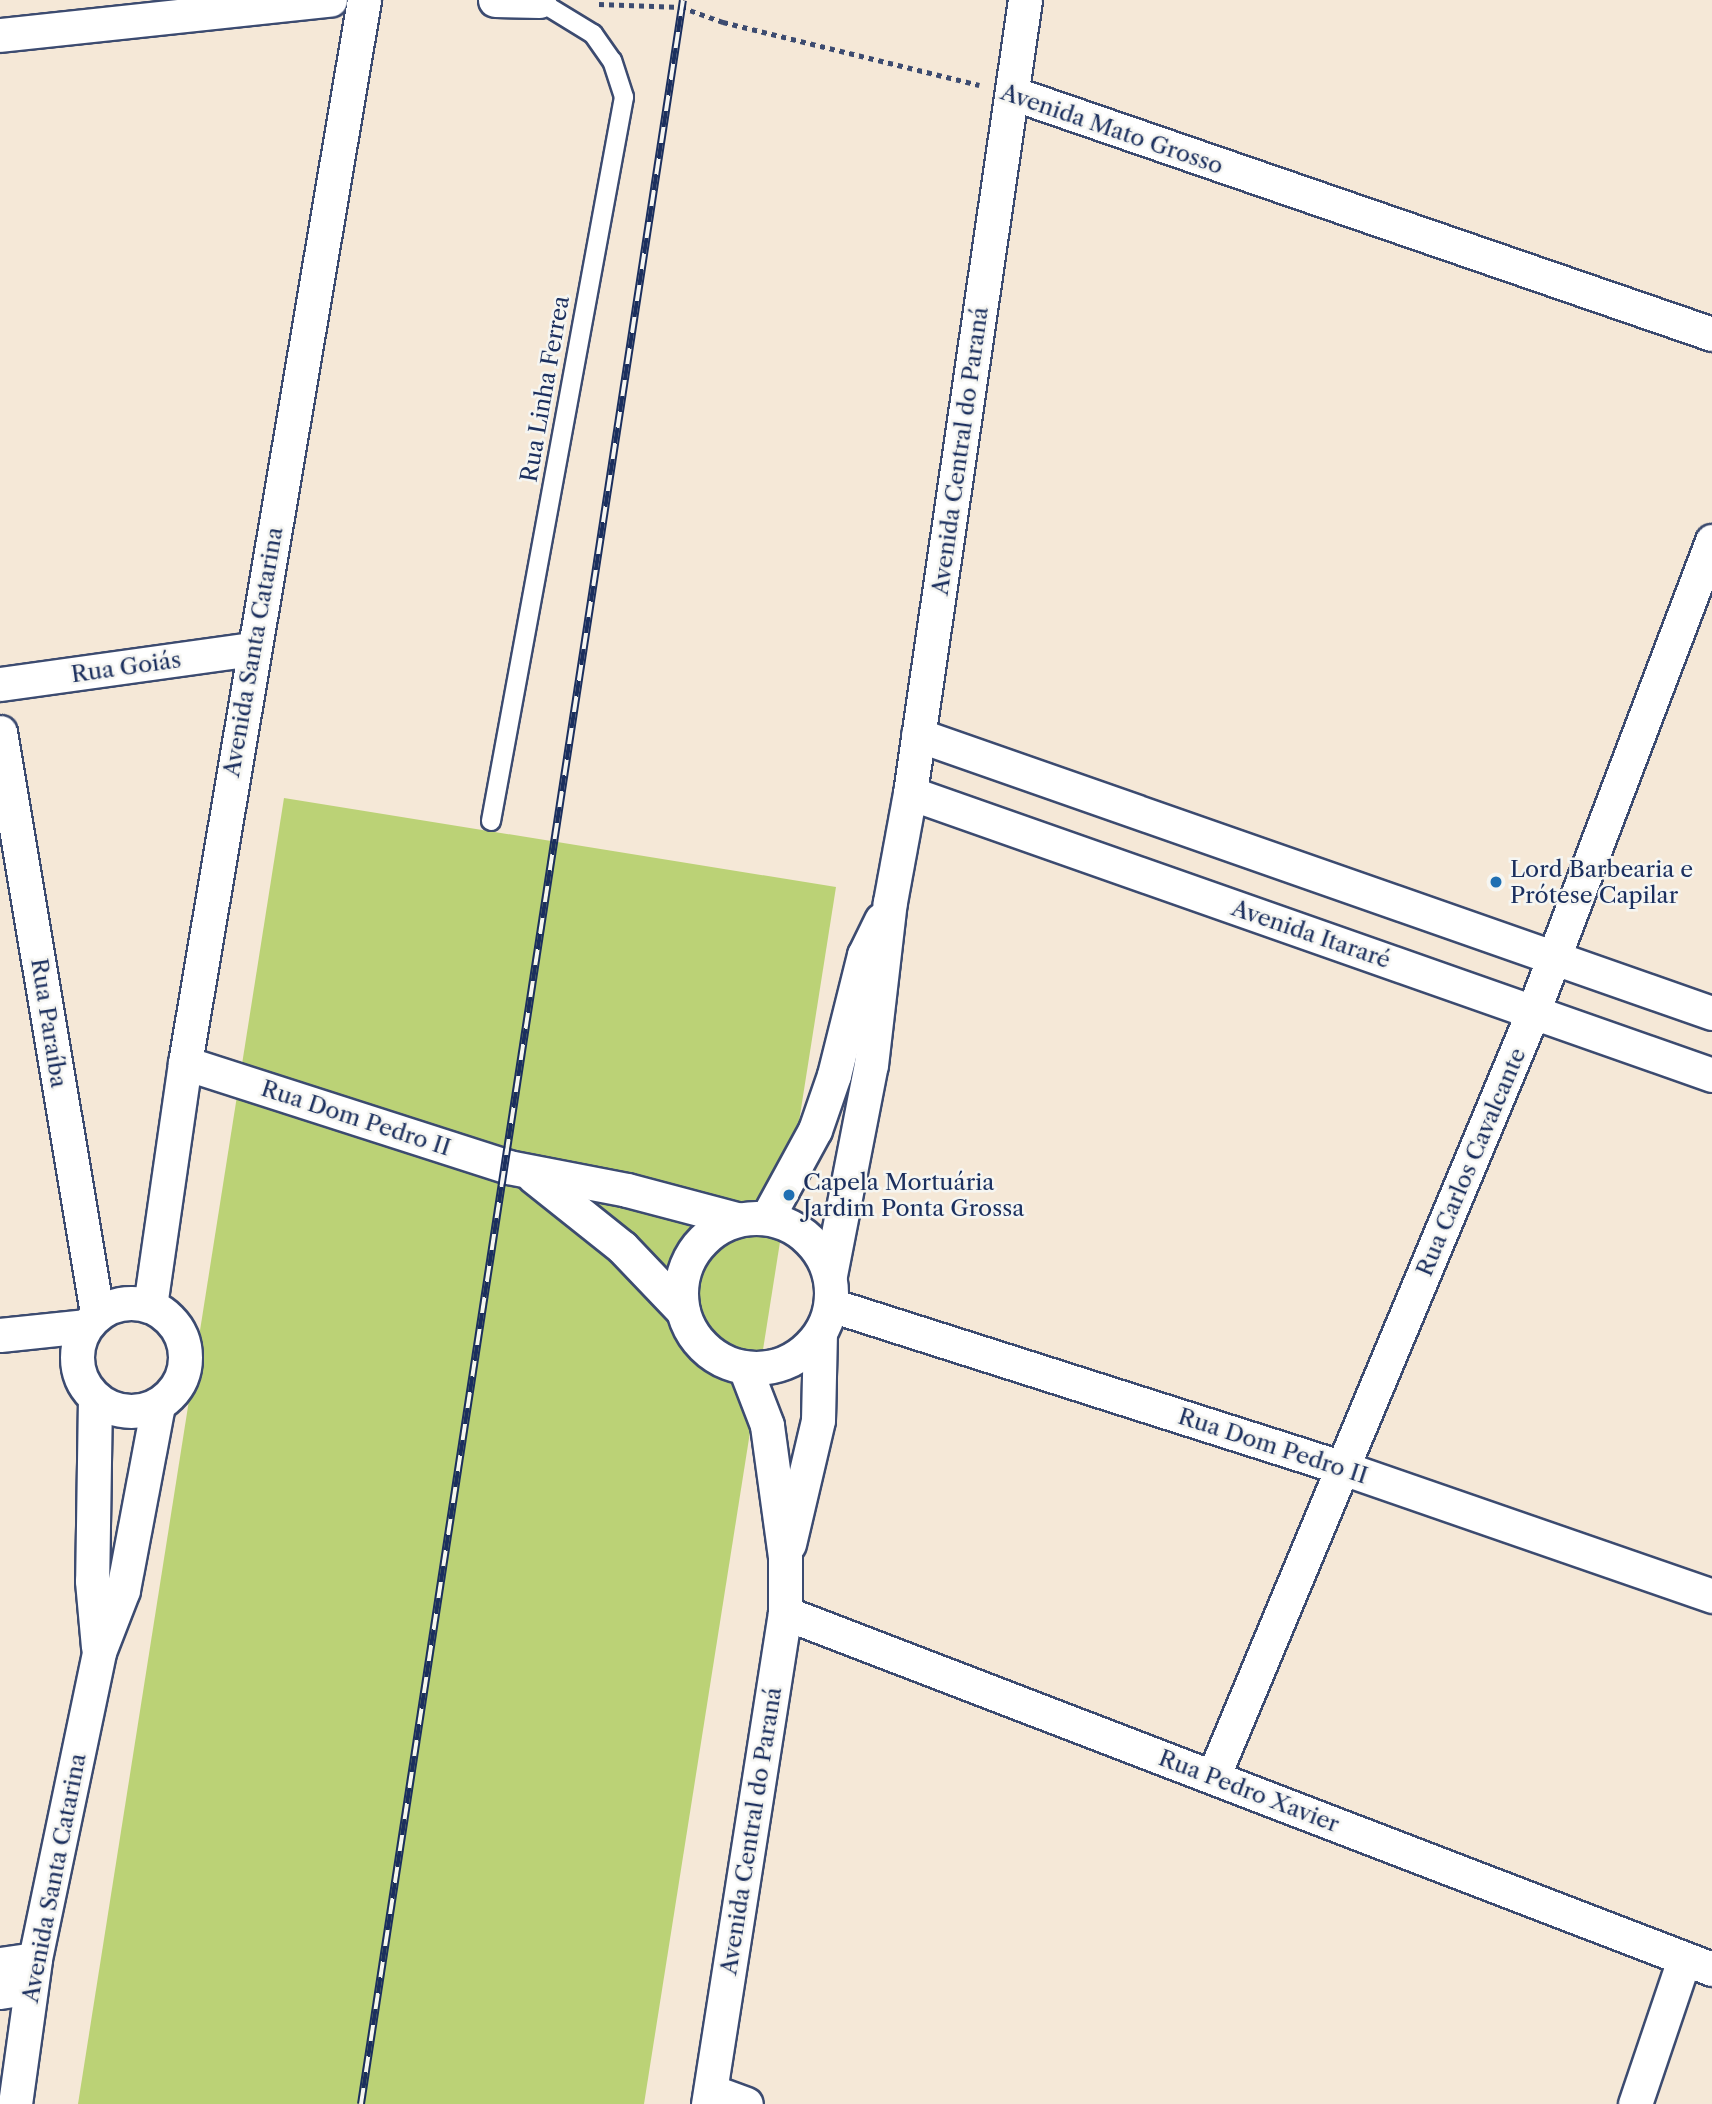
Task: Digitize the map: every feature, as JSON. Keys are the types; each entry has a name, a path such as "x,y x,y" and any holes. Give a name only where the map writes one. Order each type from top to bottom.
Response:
{"street":[{"path":"0,35 330,0"},
{"name":"Avenida Santa Catarina","path":"15,2104 22,1979 99,1652 123,1590 158,1404 179,1383 185,1354 176,1325 150,1306 185,1063 364,0"},
{"path":"495,0 539,1"},
{"name":"Avenida Central do Paraná","path":"785,1557 818,1420 827,1305 872,1065 890,902 910,793 1025,0"},
{"name":"Avenida Mato Grosso","path":"1012,93 1712,334"},
{"name":"Rua Carlos Cavalcante","path":"1213,1777 1533,1012 1712,541"},
{"name":"Rua Goiás","path":"0,684 253,649"},
{"name":"Rua Paraíba","path":"0,732 91,1320"},
{"path":"918,735 1712,1013"},
{"name":"Avenida Itararé","path":"910,793 1712,1075"},
{"name":"Avenida Central do Paraná","path":"752,1219 815,1130 834,1075 864,955 890,902"},
{"name":"Rua Dom Pedro II","path":"185,1063 528,1173 627,1191 752,1219"},
{"name":"Rua Dom Pedro II","path":"528,1173 622,1247 682,1311"},
{"path":"752,1219 795,1228 810,1241 827,1305 800,1355 774,1367 746,1368 717,1358 695,1338 682,1311 681,1282 691,1254 711,1232 752,1219"},
{"path":"0,1335 91,1320 123,1302 150,1306"},
{"name":"Rua Dom Pedro II","path":"827,1305 1343,1468 1712,1596"},
{"name":"Avenida Santa Catarina","path":"91,1320 76,1351 80,1377 95,1398 92,1581 99,1652"},
{"name":"Avenida Central do Paraná","path":"709,2097 785,1613 785,1557 767,1424 746,1368"},
{"path":"95,1398 117,1409 138,1411 158,1404"},
{"name":"Rua Pedro Xavier","path":"785,1613 1698,1964"},
{"path":"0,1964 22,1979"},
{"path":"1636,2104 1698,1964"},
{"path":"709,2097 746,2104"}],"lane":[{"name":"Rua Linha Ferrea","path":"491,821 624,97 612,61 593,34 539,1"}],"path":[{"name":"Avenida Mato Grosso","path":"539,1 681,7 723,22 1012,93"}],"green space":[{"path":"284,798 836,887 644,2104 78,2104"}],"railway":[{"path":"361,2104 683,0"}],"place":[{"name":"Lord Barbearia e Prótese Capilar","path":"1496,882"},
{"name":"Capela Mortuária Jardim Ponta Grossa","path":"789,1195"}]}
